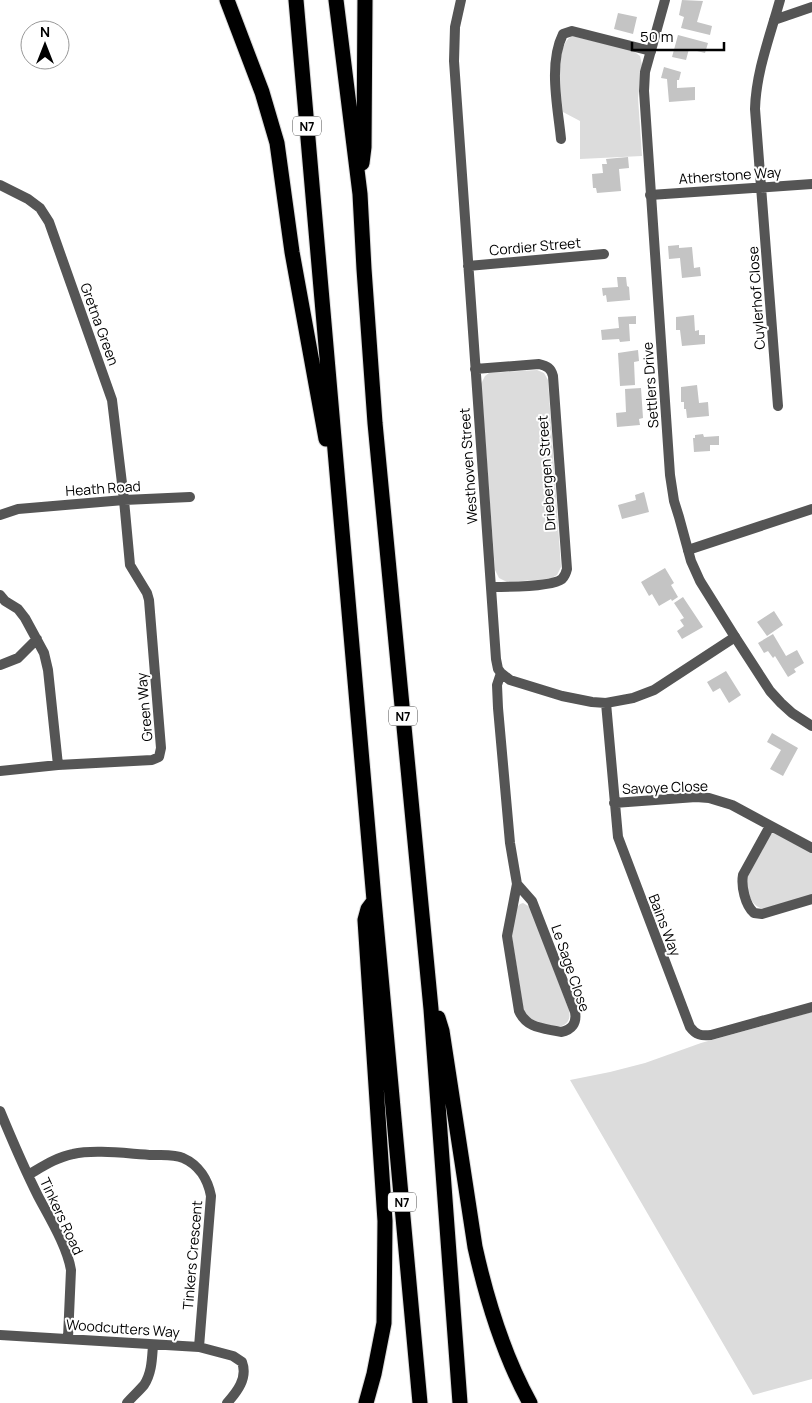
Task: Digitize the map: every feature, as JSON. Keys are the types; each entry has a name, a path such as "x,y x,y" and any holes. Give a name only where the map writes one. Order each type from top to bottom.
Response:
{"highway":[{"path":"227,0 262,92 276,143 292,252 343,529"},
{"name":"N7","path":"296,0 374,900 420,1403"},
{"name":"N7","path":"336,0 360,194 376,423 431,1009 460,1403"},
{"path":"360,194 364,147 365,0"},
{"path":"366,1403 384,1323 385,1221 365,920 374,900"},
{"path":"431,1009 438,1018 442,1031 475,1247 483,1282 505,1350 530,1403"}],"street":[{"name":"Westhoven Street","path":"461,0 454,27 453,43 496,664 501,673"},
{"name":"Settlers Drive","path":"665,0 645,72 644,91 671,483 674,501 697,576 734,637 776,698 792,713 812,726"},
{"name":"Cuylerhof Close","path":"778,406 755,92 780,0"},
{"path":"774,20 812,7"},
{"path":"561,139 555,79 557,55 563,34 572,31 651,51"},
{"name":"Atherstone Way","path":"650,195 812,184"},
{"name":"Gretna Green","path":"0,185 28,199 40,208 49,222 112,400 124,500"},
{"name":"Cordier Street","path":"468,266 604,254"},
{"name":"Driebergen Street","path":"475,368 539,364 548,367 552,371 554,385 566,573 560,581 548,584 491,588"},
{"name":"Heath Road","path":"0,515 18,509 124,500 190,497"},
{"name":"Green Way","path":"0,771 58,765 156,760 160,754 149,600 147,593 130,565 124,500"},
{"name":"Heath Road","path":"0,506 18,509"},
{"path":"688,550 812,509"},
{"path":"0,595 18,610 38,639 44,652 48,670 58,765"},
{"path":"501,673 510,680 562,696 606,703 632,698 654,690 734,637"},
{"path":"0,664 18,658 38,639"},
{"name":"Le Sage Close","path":"501,673 497,685 498,708 510,843 517,884 507,936 519,1011 527,1023 534,1026 561,1032 569,1030 574,1024 576,1016 532,902 517,884"},
{"name":"Bains Way","path":"606,703 616,827 620,846 687,1022 695,1034 702,1036 711,1035 812,1007"},
{"name":"Savoye Close","path":"614,802 696,797 708,798 732,805 812,848"},
{"path":"770,826 743,875 742,884 750,909 754,913 762,914 812,899"},
{"name":"Tinkers Road","path":"0,1111 70,1265 68,1338"},
{"name":"Tinkers Crescent","path":"28,1175 66,1156 90,1152 178,1156 193,1164 202,1172 209,1185 211,1196 198,1347"},
{"name":"Woodcutters Way","path":"0,1335 198,1347 233,1356 242,1362 244,1370 242,1382 237,1392 227,1403"},
{"path":"127,1403 147,1378 151,1365 153,1345"}],"shaded area":[{"path":"572,36 632,50 640,56 642,65 638,98 642,156 580,159 580,121 563,112 560,83 563,49 566,41"},
{"path":"537,370 544,373 548,380 561,567 557,575 550,579 507,582 499,578 495,570 481,384 489,373"},
{"path":"773,833 812,852 812,895 763,909 752,901 747,889 746,880 770,835"},
{"path":"523,903 530,907 569,1010 568,1022 557,1027 534,1022 524,1013 512,937 516,908"},
{"path":"812,1012 812,1379 753,1395 570,1080 645,1063 701,1043"}],"building":[{"path":"682,0 703,1 697,22 712,26 710,35 681,28 684,17 679,15"},
{"path":"618,13 637,17 633,34 614,29"},
{"path":"678,35 708,43 705,53 689,49 686,60 672,57"},
{"path":"664,67 681,72 679,80 677,80 677,88 695,87 695,100 669,102 667,79 661,78"},
{"path":"628,157 629,168 619,169 621,191 597,193 596,188 593,188 592,174 603,173 602,164 607,164 606,159"},
{"path":"679,245 679,248 692,247 694,268 700,267 701,276 682,278 680,258 669,259 668,246"},
{"path":"617,277 626,277 630,300 607,302 606,295 603,296 602,288 618,287"},
{"path":"694,315 695,331 699,330 699,335 705,335 705,344 682,346 680,330 676,330 676,317"},
{"path":"636,316 636,324 629,324 630,341 620,342 619,339 602,340 601,330 619,328 618,317"},
{"path":"638,350 639,361 634,362 635,385 620,386 618,353"},
{"path":"697,385 699,403 708,402 709,416 687,418 684,402 681,402 681,387"},
{"path":"641,388 643,418 639,419 640,425 617,427 616,413 626,412 625,389"},
{"path":"703,434 704,437 719,436 719,445 710,445 710,451 694,452 693,438 695,438 695,435"},
{"path":"644,492 649,512 622,519 618,505 636,500 635,495"},
{"path":"665,568 674,583 671,585 678,597 659,606 652,594 649,596 641,582"},
{"path":"683,597 703,627 682,639 677,631 684,626 680,620 684,618 674,603"},
{"path":"774,611 783,625 767,636 757,622"},
{"path":"773,634 786,656 797,650 804,663 794,669 796,672 788,677 775,656 773,658 768,651 764,653 758,643"},
{"path":"726,671 741,695 729,703 720,688 713,692 707,682"},
{"path":"772,733 798,748 783,776 770,769 781,750 767,742"}]}
